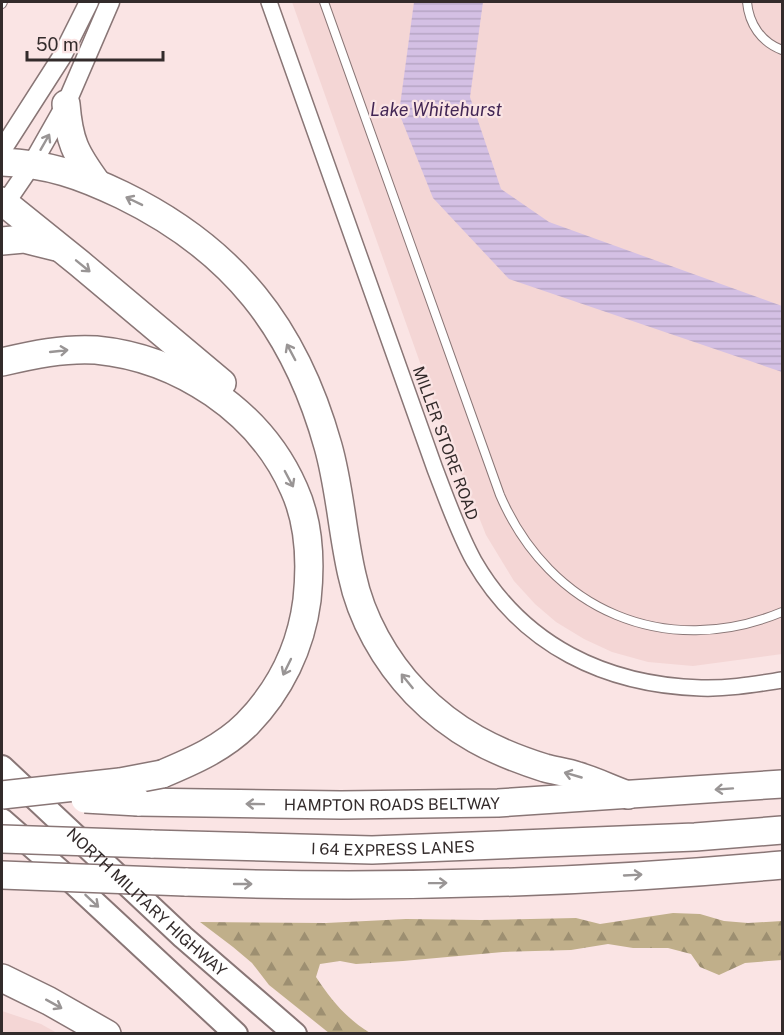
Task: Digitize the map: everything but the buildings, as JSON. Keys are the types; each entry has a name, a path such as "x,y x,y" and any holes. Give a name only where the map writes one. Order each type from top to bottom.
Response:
{"highway":[{"path":"66,104 68,131 78,157 97,183"},
{"path":"2,162 32,164 67,172 97,183 143,206 184,231 214,254 241,280 270,315 293,354 319,417 340,497 352,575 361,606 393,665 415,692 440,716 475,740 499,752 578,776 628,795"},
{"path":"3,204 61,248 246,404 257,418 264,440"},
{"path":"2,242 24,239 61,248"},
{"path":"2,362 36,354 67,350 95,350 127,355 157,364 203,386 234,409 264,440 283,468 295,490 304,518 310,578 300,636 289,663 261,708 228,741 203,757 162,774 120,782 2,795"},
{"name":"HAMPTON ROADS BELTWAY","path":"2,795 138,802 341,805 498,803 783,784"},
{"name":"I 64 EXPRESS LANES","path":"2,838 372,850 695,837 783,830"},
{"path":"2,874 185,882 441,884 783,865"},
{"path":"2,978 50,1001 107,1034"}],"main road":[{"name":"NORTH MILITARY HIGHWAY","path":"2,767 183,937 295,1034"},
{"path":"2,820 67,877 236,1034"}],"street":[{"path":"2,150 61,58 89,2"},
{"path":"3,204 32,164 66,104 111,2"},
{"name":"MILLER STORE ROAD","path":"269,2 458,531 491,586 510,609 536,634 557,649 585,664 619,676 654,684 701,688 783,680"}],"lane":[{"path":"324,2 501,495 513,522 528,545 555,575 587,600 644,624 668,630 707,631 759,622 783,612"},
{"path":"747,2 757,32 765,41 783,50"}],"shaded area":[{"path":"292,2 782,2 782,654 693,666 648,662 612,652 584,639 556,622 514,581 486,535 440,419"},
{"path":"2,1011 41,1024 57,1033 2,1033"}],"green space":[{"path":"673,913 700,914 724,921 748,923 782,921 782,960 745,963 719,975 700,967 691,954 668,948 633,948 608,944 571,950 503,952 356,964 340,961 320,964 316,977 347,1015 370,1033 329,1033 269,985 252,963 200,922 326,923 406,919 576,918 600,924"}],"water":[{"name":"Lake Whitehurst","path":"414,2 483,2 470,97 501,189 549,222 782,306 782,372 509,279 433,198 399,113"}]}
